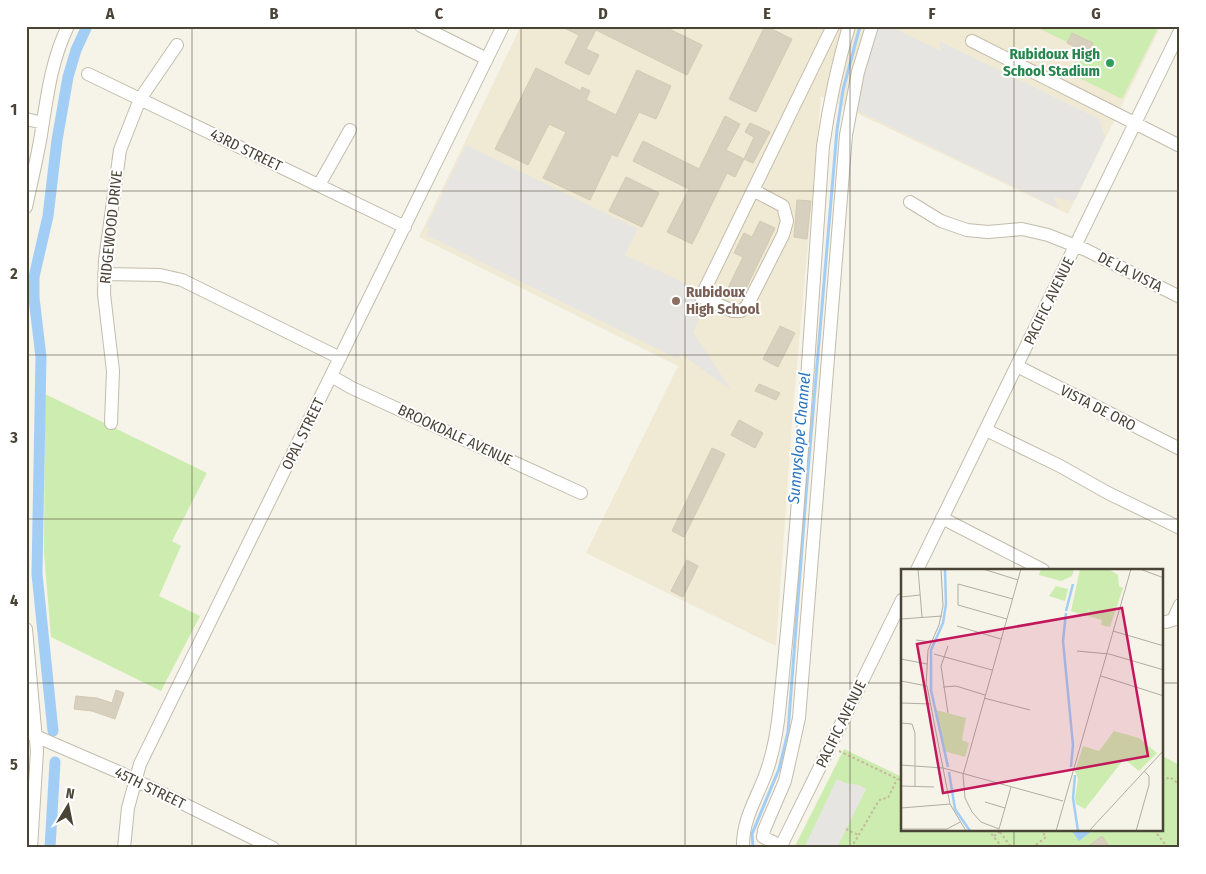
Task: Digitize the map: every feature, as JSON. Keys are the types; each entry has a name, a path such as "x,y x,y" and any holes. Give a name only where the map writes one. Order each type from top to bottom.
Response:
{"street":[{"path":"26,207 43,123 50,75 58,45 68,26"},
{"path":"421,26 487,59"},
{"name":"OPAL STREET","path":"124,848 128,808 144,755 503,26"},
{"path":"753,190 783,206 787,221 783,235 747,306 741,311 733,311 701,296 833,26"},
{"path":"744,848 745,826 769,764 780,705 801,456 823,146 832,91 849,26"},
{"path":"781,847 763,837 764,830 785,781 799,718 846,135 858,72 872,26"},
{"name":"PACIFIC AVENUE","path":"917,569 1180,31"},
{"path":"972,41 1180,146"},
{"name":"RIDGEWOOD DRIVE","path":"111,423 113,371 104,294 104,274 107,236 120,150 140,99 177,45"},
{"name":"43RD STREET","path":"88,74 405,227"},
{"path":"26,119 43,123"},
{"path":"319,185 350,130"},
{"name":"DE LA VISTA","path":"910,202 941,221 967,230 988,232 1022,229 1048,235 1086,250 1180,297"},
{"path":"104,274 160,275 182,280 340,358"},
{"name":"VISTA DE ORO","path":"1017,366 1180,449"},
{"name":"BROOKDALE AVENUE","path":"331,376 352,388 580,493"},
{"path":"986,430 1180,528"},
{"path":"942,518 1041,569"},
{"name":"PACIFIC AVENUE","path":"781,847 901,602"},
{"path":"1164,621 1173,620 1180,605"},
{"path":"1164,621 1180,627"},
{"path":"26,629 32,734 38,756 31,848"},
{"name":"45TH STREET","path":"32,734 135,780 273,848"}],"path":[{"path":"837,750 901,781"},
{"path":"1164,779 1170,777 1180,785"},
{"path":"851,848 878,802 881,799 888,798 897,779"},
{"path":"846,829 858,835"},
{"path":"990,832 1003,848"},
{"path":"994,836 1000,832"},
{"path":"1002,832 1012,848"},
{"path":"1032,848 1046,837 1042,832"},
{"path":"1156,832 1168,848"}],"shaded area":[{"name":"Rubidoux High School","path":"521,26 1161,26 1068,214 821,96 792,422 776,646 586,553 678,366 419,237"},
{"path":"875,26 889,26 941,51 939,41 1099,119 1106,136 1076,198 1072,201 1055,197 1058,208 854,109"},
{"path":"466,145 638,229 625,255 710,295 693,332 731,390 683,354 680,354 678,359 426,235 430,229 426,227"},
{"path":"837,779 866,789 837,848 804,848"}],"green space":[{"name":"Rubidoux High School Stadium","path":"1034,26 1159,26 1122,99 1073,75 1085,51"},
{"path":"45,394 207,473 172,541 181,546 159,596 200,616 161,691 51,637 44,553"},
{"path":"844,749 901,777 901,832 1164,832 1164,757 1180,767 1180,848 794,848"}],"water":[{"path":"1072,832 1090,832 1079,841"}],"building":[{"path":"560,26 663,26 702,45 687,75 596,30 586,49 599,55 589,75 565,63 579,35"},
{"path":"765,26 792,39 756,112 729,99"},
{"path":"1072,33 1093,43 1088,53 1067,43"},
{"path":"536,68 581,91 582,87 590,91 586,100 616,115 637,70 671,86 656,119 639,112 617,157 612,154 590,200 543,178 566,132 549,124 528,165 495,149"},
{"path":"725,116 740,124 726,150 744,159 735,177 727,173 692,244 667,232 689,189 633,161 643,141 699,169"},
{"path":"750,123 770,132 753,163 744,159 754,137 745,132"},
{"path":"626,177 659,193 642,227 609,211"},
{"path":"797,200 811,201 807,239 794,237"},
{"path":"760,221 775,228 741,299 726,292 743,257 734,253 744,233 752,237"},
{"path":"780,326 795,333 778,367 763,359"},
{"path":"759,384 780,393 776,400 755,391"},
{"path":"739,420 763,433 755,448 731,435"},
{"path":"712,448 725,454 684,537 672,531"},
{"path":"687,560 698,566 683,597 671,591"},
{"path":"116,690 124,693 115,719 92,711 74,709 76,696 97,698 112,703"},
{"path":"1102,836 1110,848 1086,848"}],"waterway":[{"path":"53,731 37,574 41,357 34,298 34,277 48,216 57,140 68,77 76,50 87,26"},
{"name":"Sunnyslope Channel","path":"753,848 752,834 779,769 788,732 837,130 843,90 860,26"},
{"path":"50,848 55,762"}],"place":[{"name":"Rubidoux High School Stadium","path":"1110,63"},
{"name":"Rubidoux High School","path":"676,301"}]}
